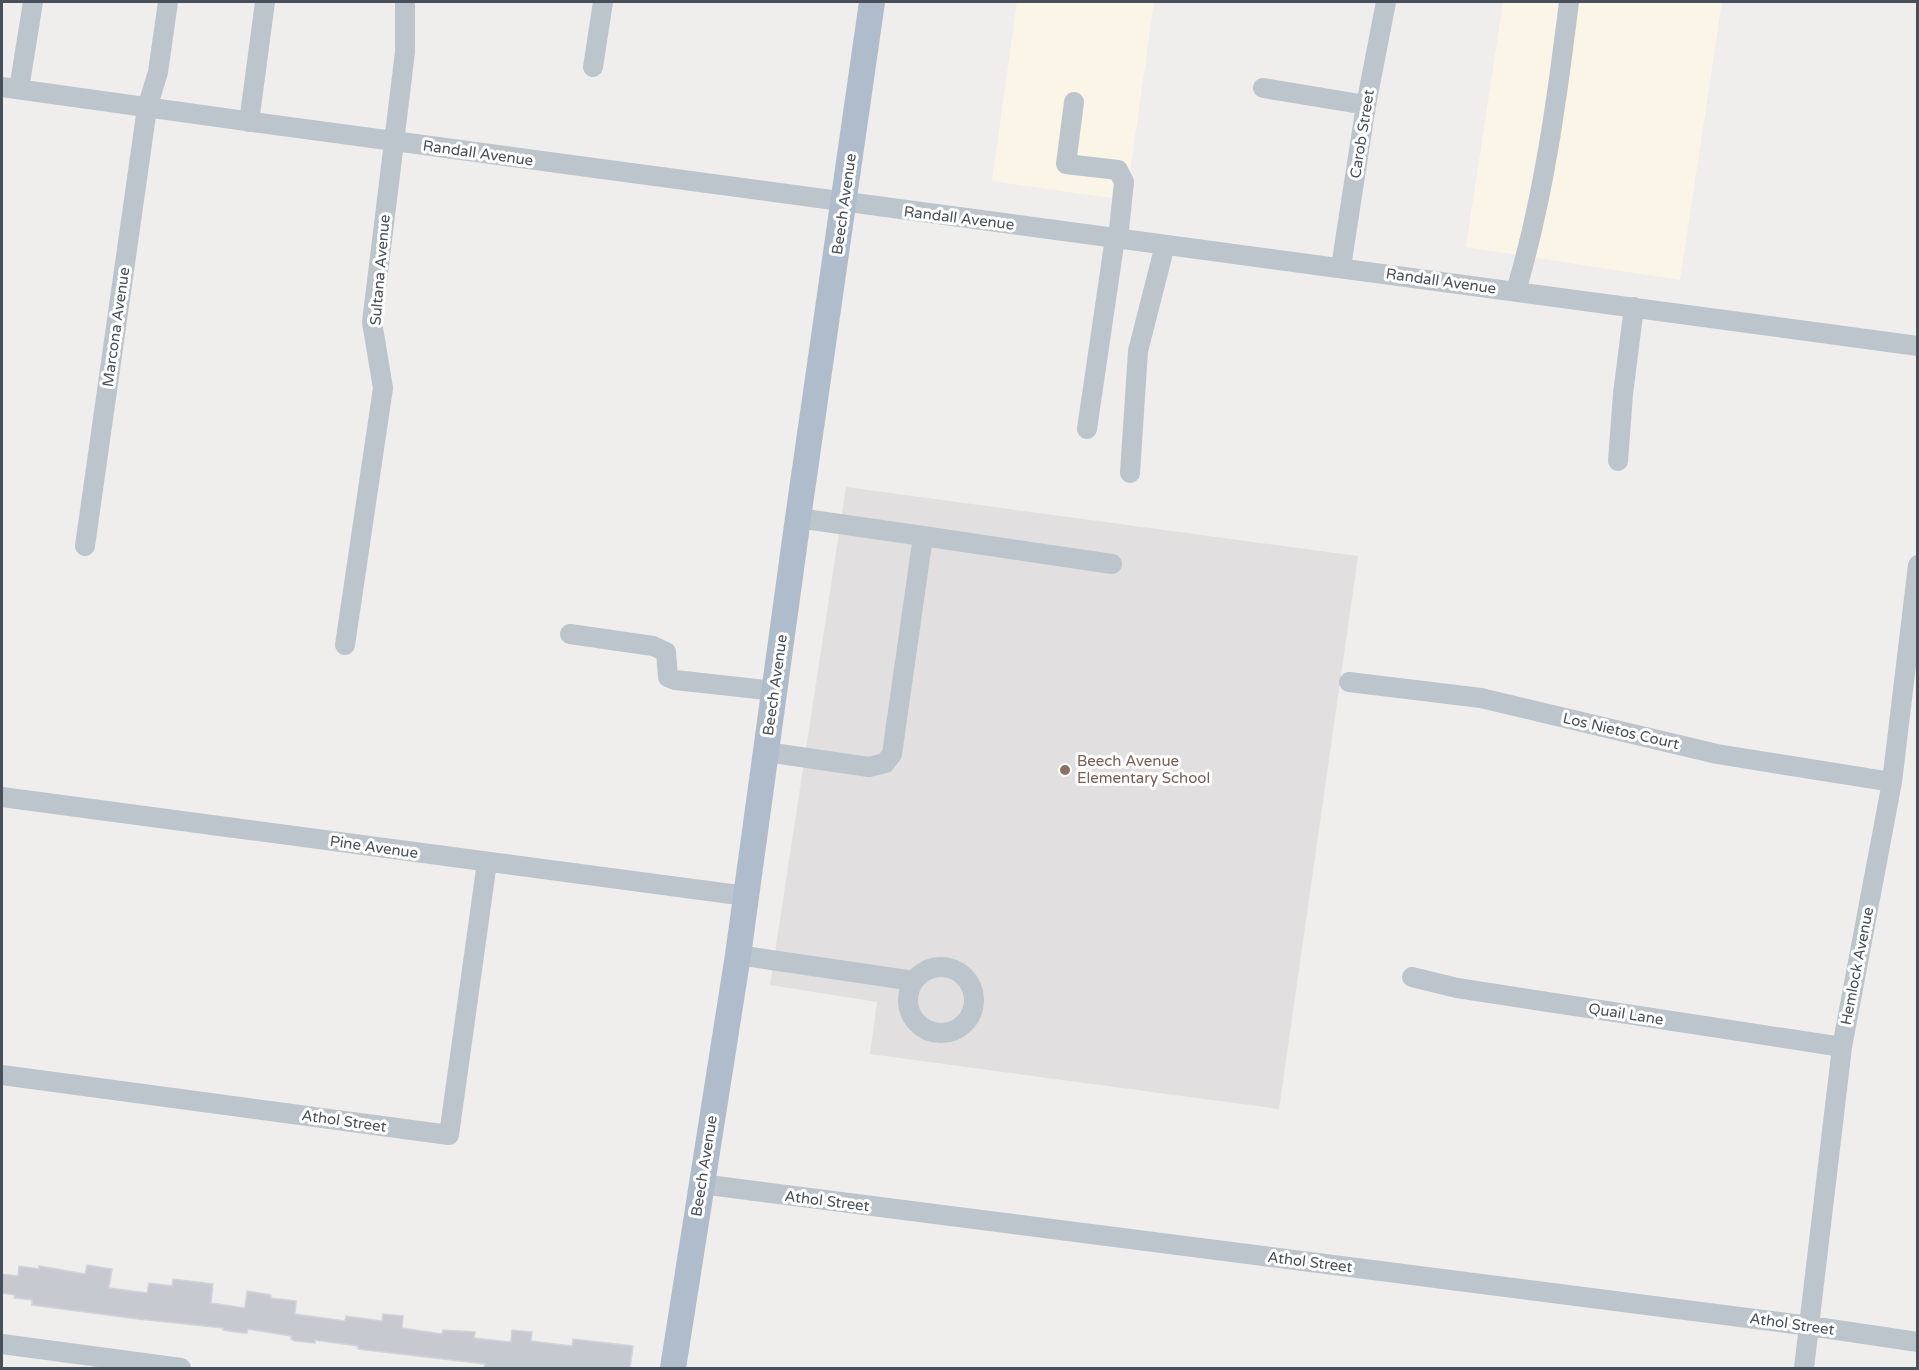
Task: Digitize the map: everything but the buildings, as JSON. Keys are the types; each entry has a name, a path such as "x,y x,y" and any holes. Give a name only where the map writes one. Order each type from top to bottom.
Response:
{"main road":[{"name":"Beech Avenue","path":"673,1368 738,955 872,2"}],"street":[{"path":"10,88 33,2"},
{"name":"Marcona Avenue","path":"85,546 147,108 158,72 168,2"},
{"path":"249,122 265,2"},
{"name":"Sultana Avenue","path":"345,645 383,388 372,322 405,52 405,2"},
{"path":"593,67 603,2"},
{"name":"Carob Street","path":"1341,267 1366,105 1386,2"},
{"path":"1516,291 1537,212 1556,111 1569,2"},
{"name":"Randall Avenue","path":"10,88 393,142 1341,267 1917,346"},
{"path":"1263,88 1366,105"},
{"path":"1074,102 1066,164 1118,170 1124,182 1087,429"},
{"path":"1130,473 1138,351 1165,245"},
{"path":"1618,461 1623,394 1634,307"},
{"path":"798,518 1112,564"},
{"path":"766,752 869,767 885,763 892,754 923,536"},
{"name":"Hemlock Avenue","path":"1804,1368 1842,1047 1892,782 1917,565"},
{"path":"570,634 654,645 666,652 668,677 675,680 775,691"},
{"name":"Los Nietos Court","path":"1349,682 1481,698 1717,754 1892,782"},
{"name":"Pine Avenue","path":"2,797 746,896"},
{"name":"Athol Street","path":"2,1075 449,1135 487,862"},
{"path":"738,955 914,981"},
{"name":"Quail Lane","path":"1412,977 1457,988 1842,1047"},
{"name":"Athol Street","path":"701,1184 1810,1326 1917,1342"},
{"path":"2,1344 181,1368"}],"shaded area":[{"path":"1017,2 1154,2 1126,200 992,181"},
{"path":"1503,2 1722,2 1680,280 1466,247"},
{"name":"Beech Avenue Elementary School","path":"846,487 1358,556 1279,1109 870,1054 877,1002 770,985"}],"place":[{"name":"Beech Avenue Elementary School","path":"1065,770"}]}
